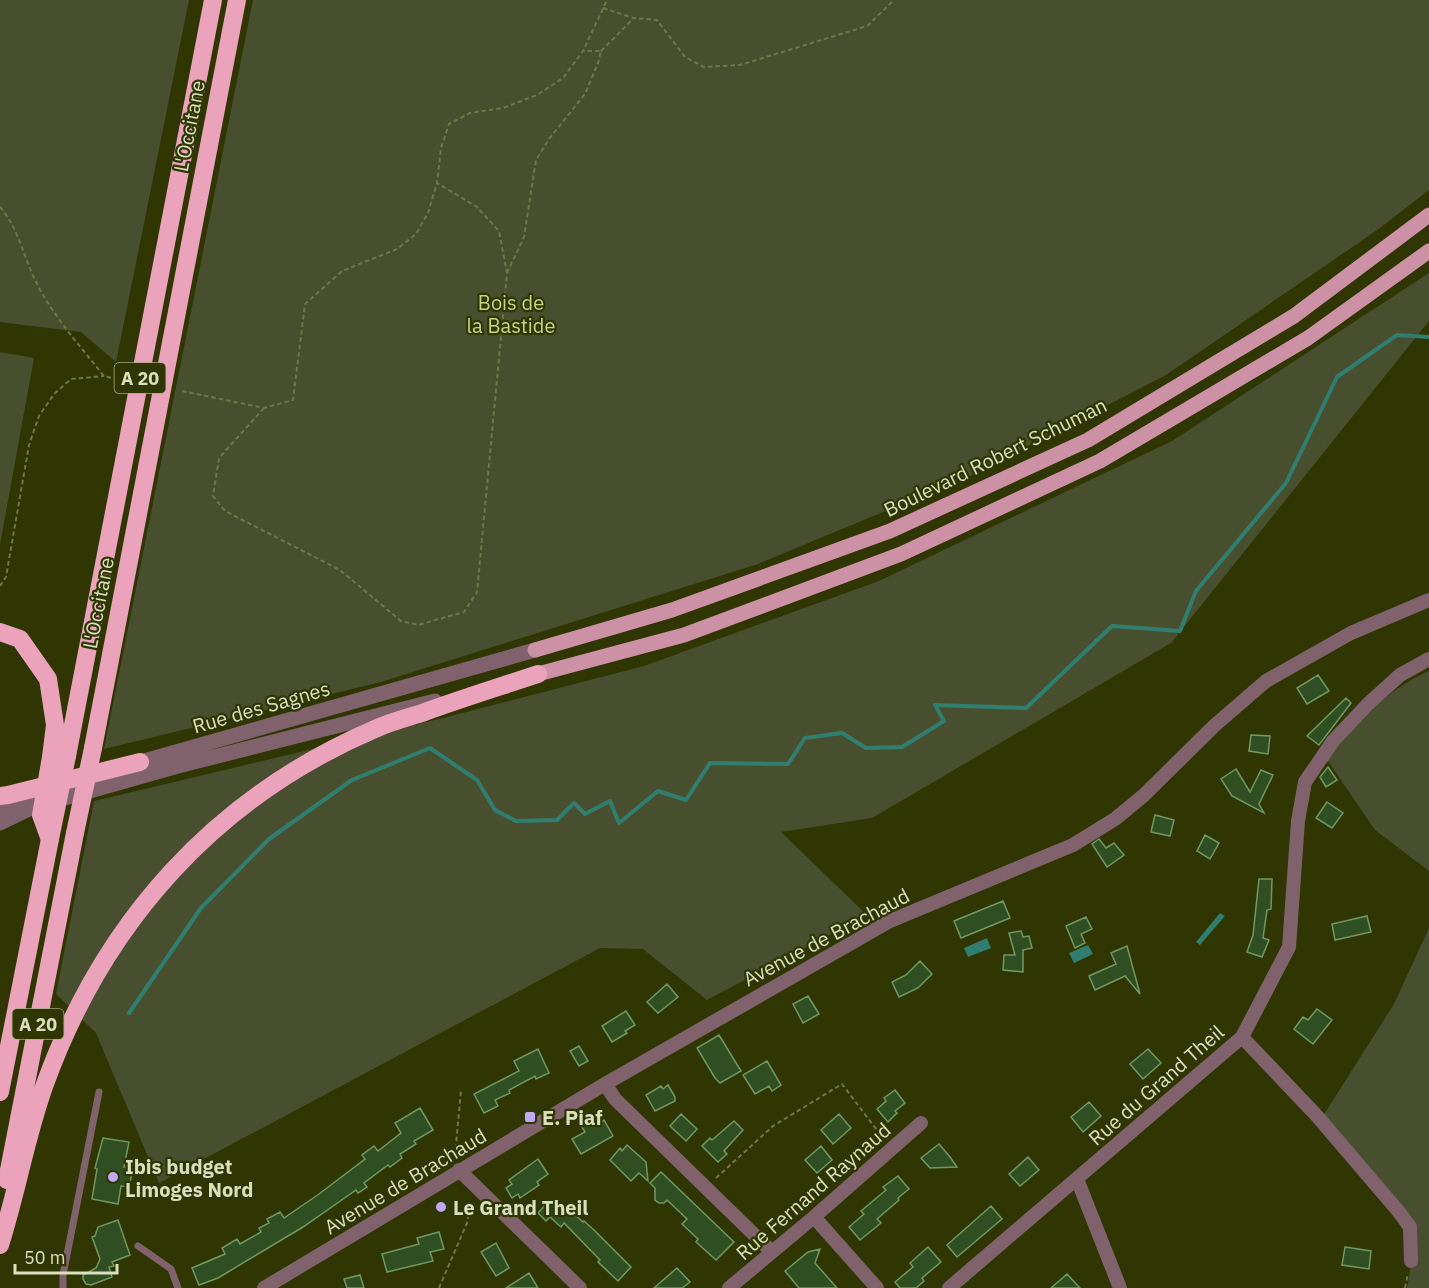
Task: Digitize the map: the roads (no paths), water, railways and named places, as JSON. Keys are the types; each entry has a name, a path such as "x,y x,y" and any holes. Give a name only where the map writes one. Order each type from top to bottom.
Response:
{"highway":[{"name":"L'Occitane","path":"0,1092 50,839 59,756 213,0"},
{"name":"L'Occitane","path":"0,1214 93,748 237,0"},
{"path":"0,632 20,639 48,679 59,756"},
{"path":"0,1245 45,1084 90,983 120,934 152,892 189,852 233,813 280,778 341,744 377,728 538,674"},
{"path":"0,796 140,762"}],"main road":[{"name":"Boulevard Robert Schuman","path":"535,650 672,610 890,531 1088,440 1294,316 1429,215"},
{"path":"538,674 684,635 880,562 1100,461 1308,338 1429,250"}],"street":[{"name":"Avenue de Brachaud","path":"264,1288 605,1084 890,921 1073,845 1114,819 1143,796 1214,726 1266,681 1351,633 1429,600"},
{"name":"Rue des Sagnes","path":"0,812 26,798 140,762 535,650"},
{"name":"Rue du Grand Theil","path":"950,1288 1242,1036 1289,947 1298,821 1305,782 1333,741 1368,704 1401,675 1429,659"},
{"name":"Rue des Sagnes","path":"0,823 33,807 178,766 538,674"},
{"path":"1242,1036 1317,1116 1399,1212 1410,1227 1411,1261"},
{"path":"605,1084 615,1099 771,1251"},
{"name":"Rue Fernand Raynaud","path":"729,1288 921,1123"},
{"path":"459,1170 580,1288"},
{"path":"1077,1179 1120,1288"},
{"path":"814,1217 877,1288"}],"lane":[{"path":"63,1288 63,1275 99,1092"},
{"path":"138,1246 171,1269 178,1288"}],"water":[{"path":"1220,913 1225,916 1200,945 1196,942"},
{"path":"987,938 991,948 968,957 964,948"},
{"path":"1088,945 1093,954 1074,963 1069,953"}],"waterway":[{"path":"129,1013 201,908 269,839 352,780 430,748 477,780 495,810 516,821 557,820 574,803 585,814 610,801 619,823 658,791 686,800 710,763 788,764 805,738 842,733 866,748 902,747 944,721 935,705 1026,708 1112,626 1180,631 1196,591 1286,483 1337,377 1397,335 1429,337"}],"place":[{"name":"E. Piaf","path":"530,1117"},
{"name":"Ibis budget Limoges Nord","path":"113,1177"},
{"name":"Le Grand Theil","path":"441,1207"}],"park label":[{"name":"Bois de la Bastide","path":"511,314"}]}
